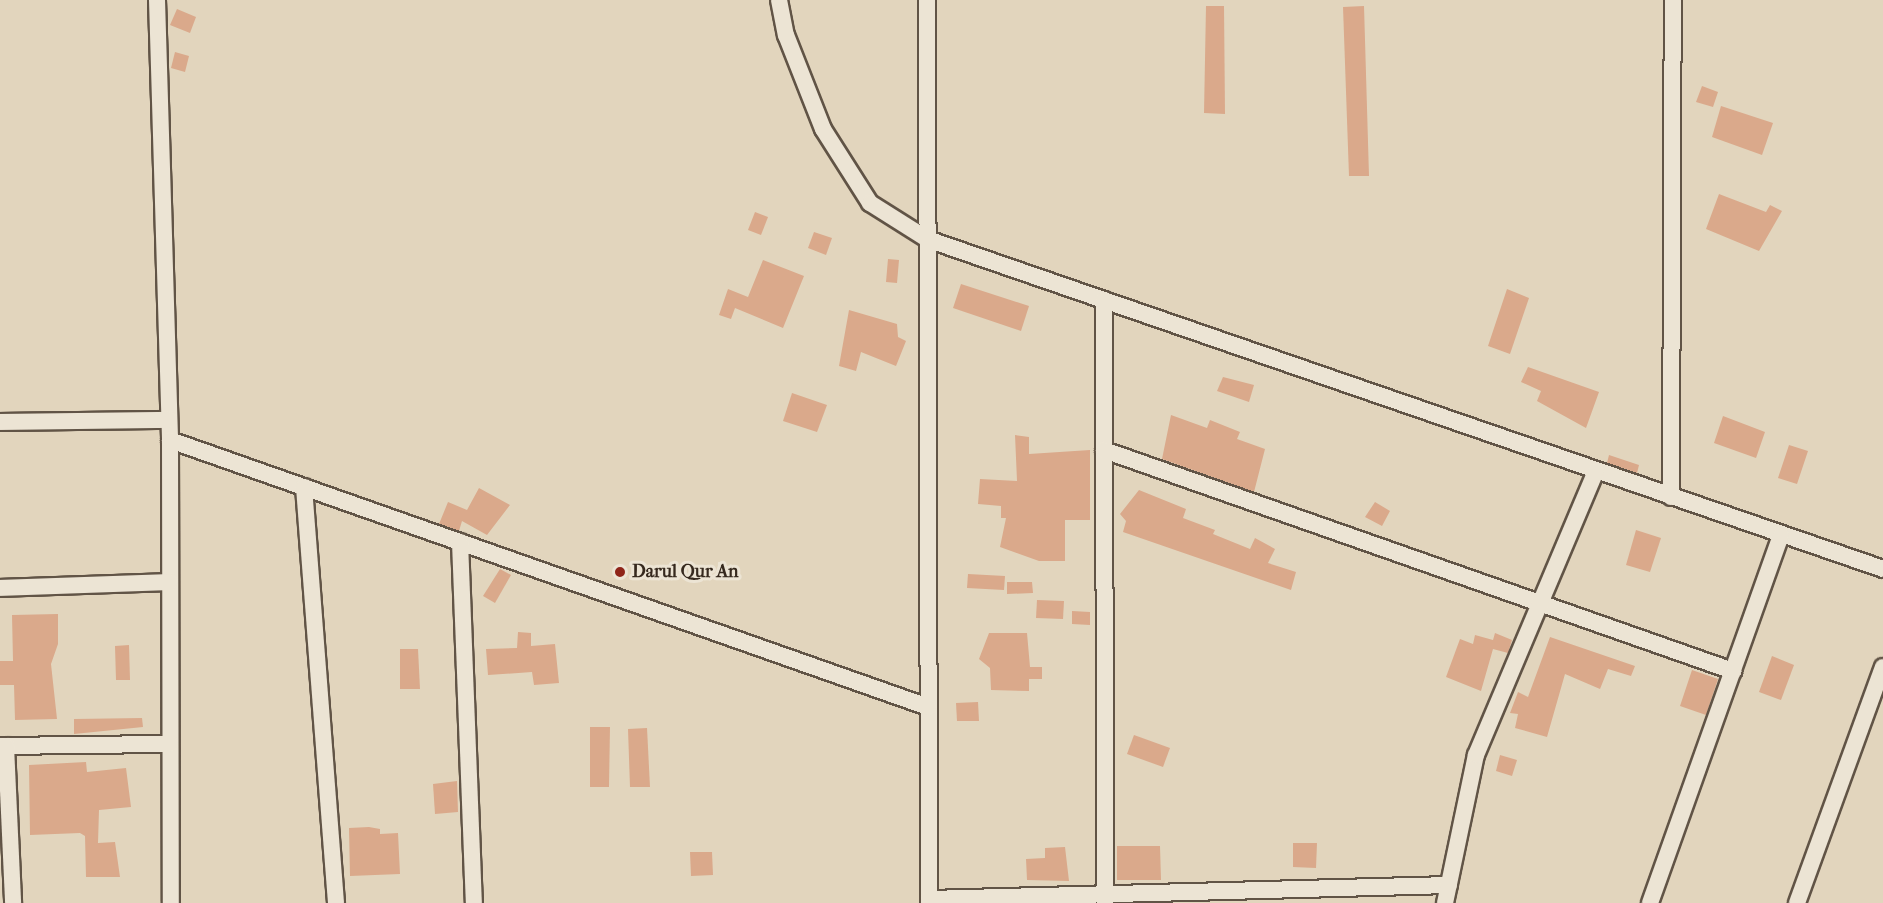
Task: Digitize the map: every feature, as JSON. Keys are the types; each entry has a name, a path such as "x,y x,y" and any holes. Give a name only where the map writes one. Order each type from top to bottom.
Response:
{"street":[{"path":"157,0 170,440 171,903"},
{"path":"779,0 786,35 823,129 870,203 927,239 1781,536 1883,569"},
{"path":"927,0 929,901 1317,896 1449,885"},
{"path":"1671,497 1673,0"},
{"path":"1104,300 1105,899"},
{"path":"0,422 169,420"},
{"path":"170,440 928,707"},
{"path":"1104,450 1733,671"},
{"path":"1445,903 1476,755 1596,471"},
{"path":"304,487 336,903"},
{"path":"1650,903 1781,536"},
{"path":"460,542 474,903"},
{"path":"0,588 170,582"},
{"path":"1797,903 1883,667"},
{"path":"13,903 3,746 170,744"}],"building":[{"path":"1206,6 1224,6 1225,114 1204,113"},
{"path":"1364,6 1369,176 1349,176 1343,7"},
{"path":"177,9 196,17 190,33 170,25"},
{"path":"175,52 189,56 185,72 171,68"},
{"path":"1702,86 1718,92 1713,107 1696,102"},
{"path":"1721,106 1773,123 1762,155 1712,137"},
{"path":"1719,194 1766,212 1770,205 1782,211 1759,251 1706,229"},
{"path":"755,212 768,217 761,235 748,230"},
{"path":"814,232 832,238 826,255 808,248"},
{"path":"888,259 899,260 897,283 886,282"},
{"path":"763,260 804,276 783,328 735,308 731,319 719,315 728,289 748,297"},
{"path":"961,284 1029,306 1021,331 953,308"},
{"path":"1507,289 1529,298 1510,354 1488,346"},
{"path":"849,310 897,324 898,337 906,341 896,366 861,352 856,371 839,366"},
{"path":"1528,367 1599,392 1586,428 1537,401 1541,391 1521,382"},
{"path":"1223,377 1254,385 1249,402 1217,391"},
{"path":"792,393 827,405 817,432 783,421"},
{"path":"1171,415 1207,428 1210,420 1240,432 1237,439 1265,449 1254,492 1162,459"},
{"path":"1723,416 1765,432 1756,458 1714,443"},
{"path":"1015,435 1029,437 1029,454 1090,450 1090,520 1065,520 1065,561 1039,561 1000,547 1006,518 1001,518 1001,506 978,504 980,479 1017,481"},
{"path":"1789,445 1808,451 1797,484 1778,478"},
{"path":"1609,455 1639,465 1637,473 1607,463"},
{"path":"479,488 510,505 487,535 462,521 459,531 439,524 448,502 467,510"},
{"path":"1139,490 1186,509 1183,518 1215,530 1213,534 1250,549 1255,538 1275,549 1268,563 1296,572 1291,590 1123,532 1126,521 1120,514"},
{"path":"1375,502 1390,511 1382,526 1365,517"},
{"path":"1636,530 1661,538 1650,572 1626,565"},
{"path":"500,569 511,575 495,603 483,596"},
{"path":"968,574 1005,576 1004,590 967,588"},
{"path":"1007,582 1032,582 1033,593 1007,594"},
{"path":"1037,600 1064,601 1063,619 1036,618"},
{"path":"1072,611 1090,612 1090,625 1072,624"},
{"path":"58,614 58,644 51,664 57,719 15,720 14,685 0,685 0,661 13,661 12,615"},
{"path":"518,632 531,633 531,646 555,644 559,683 534,685 532,672 488,675 486,649 517,648"},
{"path":"989,633 1027,633 1030,667 1042,667 1042,679 1029,679 1029,691 991,690 990,668 979,659"},
{"path":"1495,633 1512,640 1508,653 1493,649 1481,691 1446,677 1460,639 1473,644 1475,635 1493,640"},
{"path":"1550,637 1635,666 1631,676 1608,669 1600,689 1565,674 1547,737 1515,728 1518,714 1510,713 1518,692 1528,697"},
{"path":"129,645 130,680 116,680 115,646"},
{"path":"400,649 418,649 420,689 400,689"},
{"path":"1772,656 1794,665 1781,700 1759,692"},
{"path":"1692,670 1718,679 1706,715 1680,706"},
{"path":"978,702 979,721 957,721 956,703"},
{"path":"142,718 143,727 74,734 74,719"},
{"path":"590,727 610,727 609,787 590,787"},
{"path":"647,728 650,787 630,787 628,729"},
{"path":"1134,735 1170,748 1163,767 1127,754"},
{"path":"1500,755 1517,760 1512,776 1496,771"},
{"path":"86,762 87,772 126,768 131,807 99,810 98,843 115,842 120,877 86,877 85,836 80,833 30,835 29,765"},
{"path":"457,781 458,812 435,814 433,784"},
{"path":"349,828 380,829 380,834 398,833 400,874 350,876"},
{"path":"1293,843 1317,843 1316,868 1293,867"},
{"path":"1117,846 1160,846 1161,880 1117,880"},
{"path":"1065,847 1069,881 1027,880 1026,859 1045,858 1045,848"},
{"path":"690,852 712,852 713,875 691,876"}],"place":[{"name":"Darul Qur An","path":"620,572"}]}
